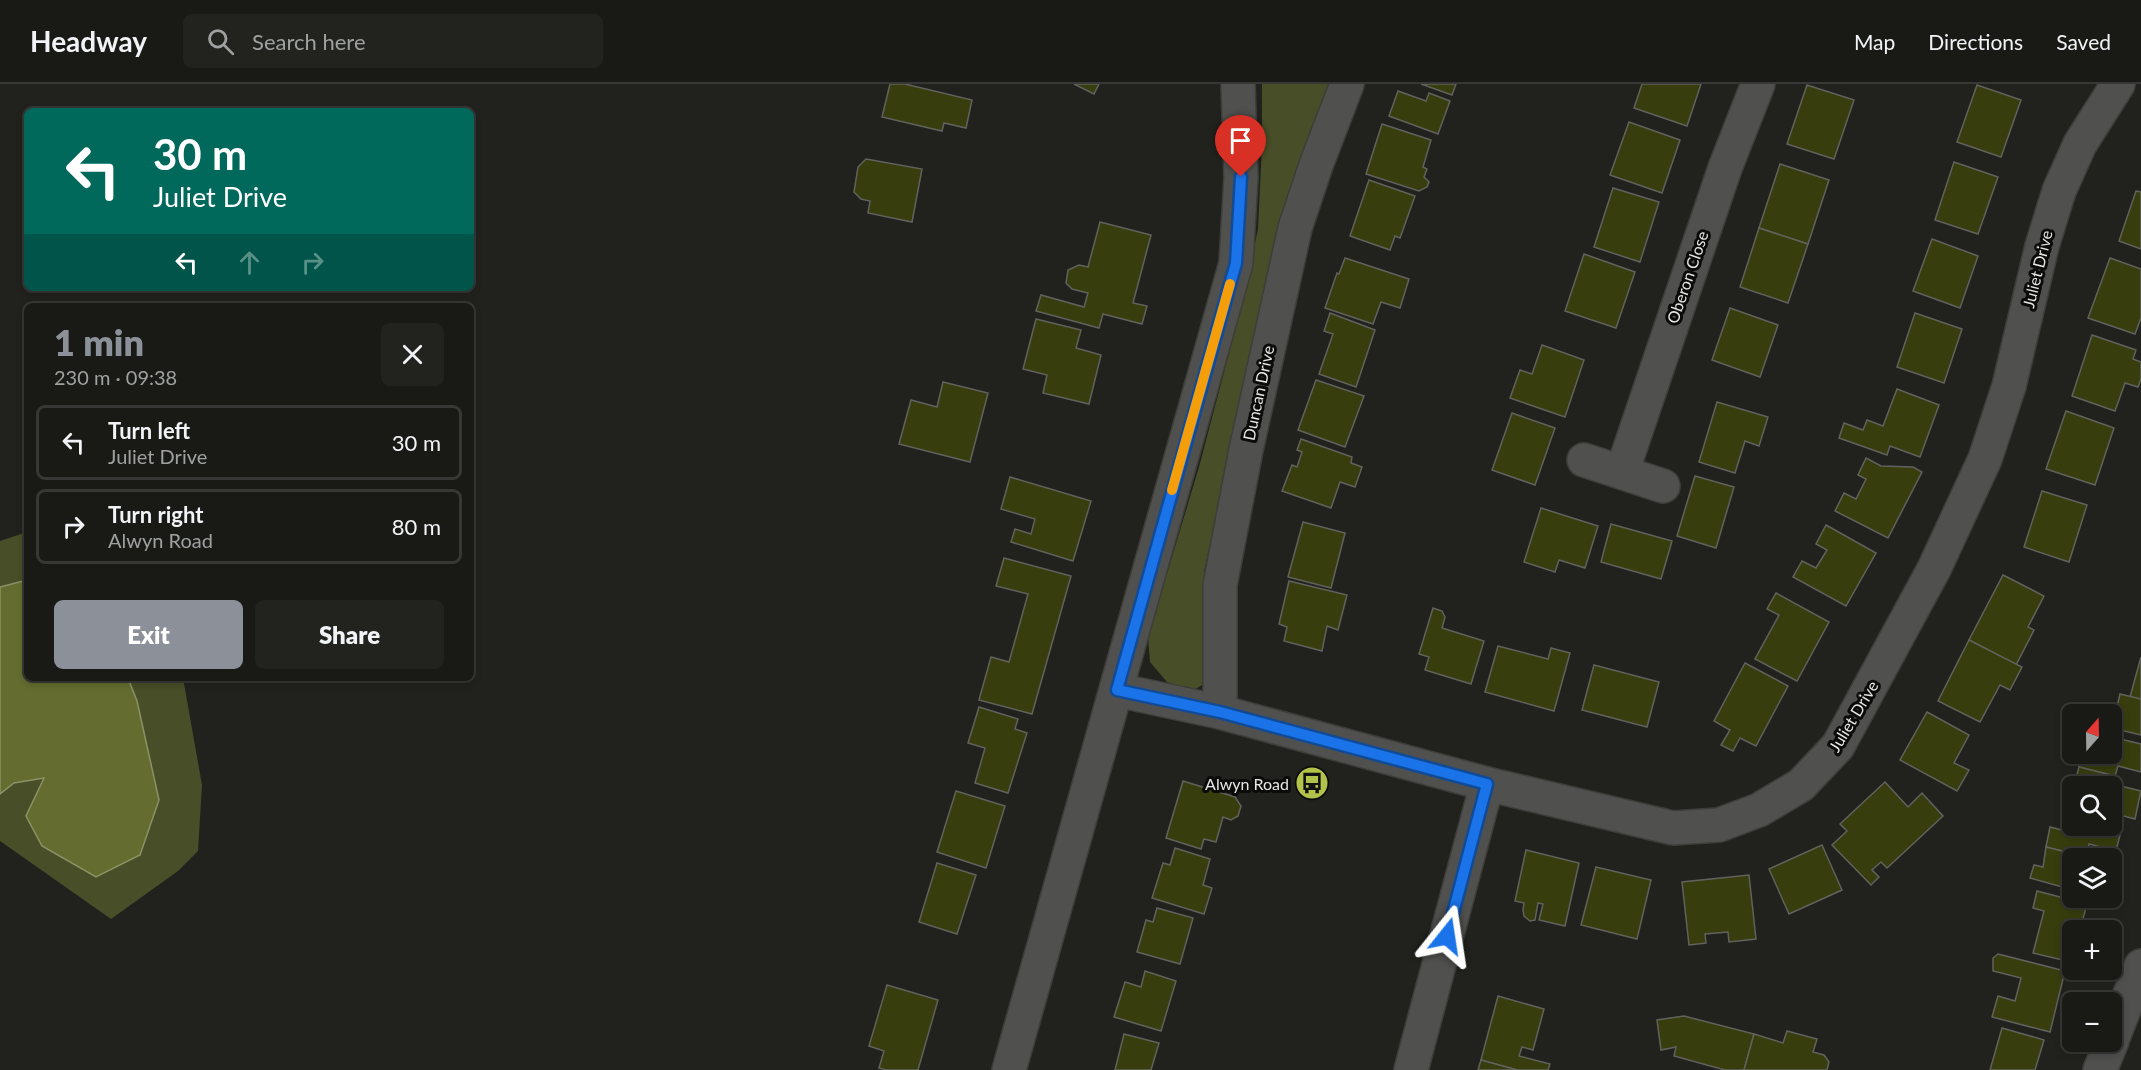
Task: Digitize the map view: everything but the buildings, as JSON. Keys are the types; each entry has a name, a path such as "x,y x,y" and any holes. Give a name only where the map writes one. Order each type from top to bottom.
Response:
{"street":[{"path":"1009,1070 1236,263 1241,177 1238,84"},
{"name":"Duncan Drive","path":"1220,712 1220,585 1246,450 1295,228 1347,84"},
{"name":"Oberon Close","path":"1622,472 1658,360 1725,168 1758,84"},
{"name":"Juliet Drive","path":"1117,690 1220,712 1487,784 1673,828 1719,825 1759,810 1801,785 1838,746 1934,569 1985,459 2008,386 2042,246 2059,191 2080,144 2118,84"},
{"path":"1584,460 1663,486"},
{"path":"1411,1070 1487,784"},
{"path":"2122,1014 2141,966"},
{"path":"2100,1070 2107,1052"}],"shaded area":[{"path":"1262,84 1331,84 1252,351 1204,572 1208,681 1191,692 1167,682 1150,662 1148,637 1199,467 1241,308 1258,229"},
{"path":"24,533 24,581 0,587 0,541"},
{"path":"24,581 24,681 129,681 137,701 159,800 140,855 96,877 42,846 26,816 44,778 14,783 0,794 0,587"},
{"path":"129,681 184,681 202,785 198,851 178,871 111,919 0,841 0,794 13,783 45,778 159,800 137,701"}],"slow traffic":[{"path":"1172,490 1230,284"}],"place":[{"name":"Alwyn Road","path":"1312,783"}],"route":[{"path":"1241,177 1236,263 1117,690 1220,712 1487,784 1447,936"}]}
